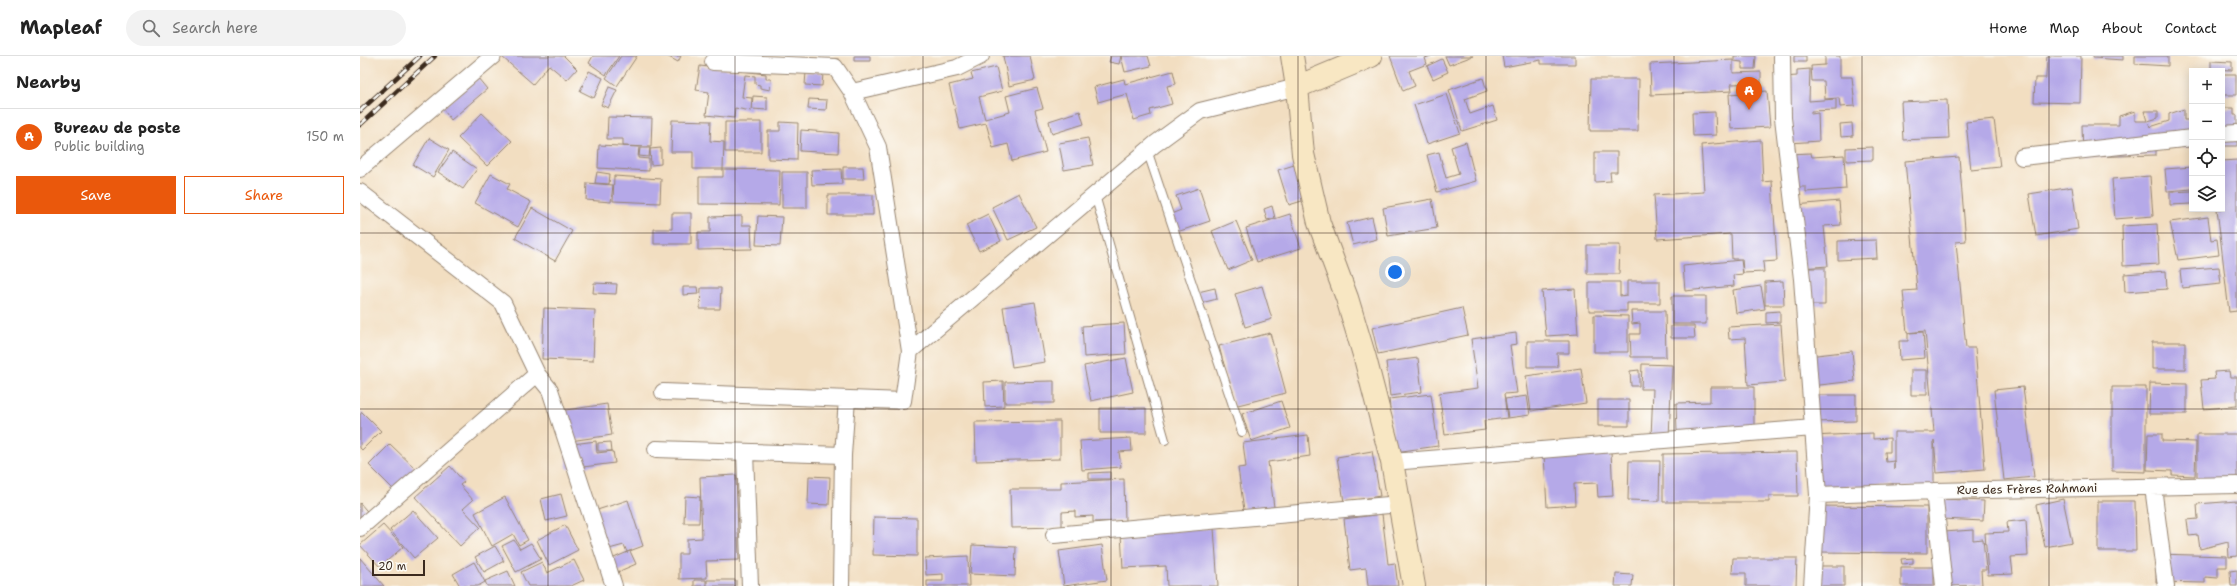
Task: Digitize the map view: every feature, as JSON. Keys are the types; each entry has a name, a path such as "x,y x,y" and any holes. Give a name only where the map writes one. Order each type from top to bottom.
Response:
{"street":[{"path":"360,169 493,56"},
{"path":"852,92 957,68 981,56"},
{"path":"1292,56 1297,87 1303,154 1319,223 1347,298 1392,462 1414,586"},
{"path":"910,351 1147,150 1200,111 1297,87 1371,56"},
{"path":"1782,56 1783,118 1802,279 1818,495 1812,586"},
{"path":"663,392 903,401 910,351 878,147 852,92 835,66 713,62"},
{"path":"2225,134 2237,132"},
{"path":"2022,157 2189,138"},
{"path":"360,192 503,302 537,374 550,390 611,585"},
{"path":"360,528 537,374"},
{"path":"841,586 843,455 847,398"},
{"path":"1392,462 1813,428"},
{"path":"656,449 843,455"},
{"path":"745,452 750,586"},
{"name":"Rue des Frères Rahmani","path":"1818,495 1934,490 2237,485"},
{"path":"2153,487 2166,586"},
{"path":"1934,490 1944,586"},
{"path":"1054,536 1400,504"}],"lane":[{"path":"1147,150 1242,432"},
{"path":"1095,195 1165,440"}],"building":[{"path":"564,56 577,69 567,80 549,65 533,84 502,57"},
{"path":"593,56 619,56 606,75 589,63"},
{"path":"621,56 637,56 617,86 606,78"},
{"path":"667,56 681,56 678,62"},
{"path":"854,56 870,56 870,61 854,61"},
{"path":"1003,56 1030,56 1035,80 1009,86"},
{"path":"1111,56 1121,56 1119,64 1109,62"},
{"path":"1121,56 1148,56 1151,66 1125,72"},
{"path":"1390,56 1431,56 1425,58 1427,64 1409,71 1415,86 1403,91"},
{"path":"1445,56 1473,56 1449,65"},
{"path":"1502,56 1575,56 1575,64 1541,64 1541,60 1504,67"},
{"path":"1734,56 1756,56 1755,69 1742,69 1742,62 1734,61"},
{"path":"1794,56 1806,56 1806,62 1794,62"},
{"path":"1825,56 1840,56 1840,77 1852,77 1855,106 1840,107 1839,98 1825,99 1824,81 1812,81 1811,66 1825,65"},
{"path":"2047,56 2081,56 2080,103 2034,102 2035,78 2046,78"},
{"path":"2093,56 2123,56 2123,60 2093,58"},
{"path":"2135,56 2168,56 2168,66 2135,64"},
{"path":"1442,59 1448,72 1433,79 1427,66"},
{"path":"1733,60 1733,73 1761,72 1761,83 1731,84 1732,91 1651,95 1650,64"},
{"path":"2211,61 2232,62 2232,70 2225,70 2225,68 2211,68"},
{"path":"700,66 766,74 766,79 771,79 770,90 760,88 760,85 755,84 755,76 745,75 742,97 752,98 751,111 735,108 734,118 706,115 709,92 696,90"},
{"path":"996,67 1002,91 979,97 985,119 1010,112 1006,96 1037,88 1043,108 1035,110 1046,152 1012,161 1008,144 993,148 986,123 960,129 949,85 973,79 971,73"},
{"path":"1810,69 1809,101 1836,99 1836,110 1811,111 1811,114 1818,113 1819,141 1790,143 1784,77 1797,76 1797,70"},
{"path":"589,71 603,78 594,98 580,91"},
{"path":"1173,71 1176,84 1167,86 1172,104 1150,110 1151,115 1134,120 1127,94 1098,102 1094,87 1124,79 1125,84"},
{"path":"806,72 823,73 822,86 805,85"},
{"path":"2225,74 2236,74 2236,95 2225,95"},
{"path":"478,78 487,89 451,120 442,108"},
{"path":"1483,78 1487,91 1465,99 1470,114 1493,106 1497,120 1462,131 1449,90"},
{"path":"1591,79 1639,79 1638,131 1590,131"},
{"path":"609,87 617,90 608,108 601,105"},
{"path":"1767,91 1770,127 1731,129 1729,94"},
{"path":"1447,94 1460,133 1427,144 1414,105"},
{"path":"753,96 767,97 767,110 752,109"},
{"path":"809,99 827,100 826,110 808,109"},
{"path":"1947,100 1949,138 1903,140 1901,102"},
{"path":"2225,108 2234,108 2234,115 2237,115 2237,146 2225,146"},
{"path":"2184,109 2184,120 2189,120 2189,147 2156,147 2156,155 2083,157 2082,125 2119,125 2119,116 2135,111 2135,121 2147,121 2144,111 2158,111 2158,118 2148,121 2150,127 2169,121 2169,114"},
{"path":"1080,111 1084,124 1052,134 1049,121"},
{"path":"1715,112 1716,135 1693,136 1692,113"},
{"path":"482,113 512,141 487,166 458,138"},
{"path":"608,117 652,118 651,147 623,146 623,139 607,139"},
{"path":"1994,119 2000,167 1971,170 1966,122"},
{"path":"672,120 711,121 710,141 724,142 723,169 693,169 693,152 671,152"},
{"path":"725,122 761,122 761,152 725,152"},
{"path":"780,122 798,123 797,160 768,159 768,131 780,131"},
{"path":"1852,123 1853,136 1841,137 1840,124"},
{"path":"801,130 839,133 838,153 800,151"},
{"path":"429,138 449,150 433,177 413,165"},
{"path":"1088,138 1093,165 1064,170 1059,143"},
{"path":"1761,140 1763,182 1772,181 1777,261 1763,262 1764,272 1743,273 1742,259 1732,259 1731,234 1657,239 1654,195 1704,192 1701,145"},
{"path":"1466,142 1476,181 1437,192 1427,155 1439,152 1446,178 1459,174 1451,147"},
{"path":"599,145 639,147 638,158 649,159 649,171 598,168"},
{"path":"1873,147 1873,160 1846,161 1846,148"},
{"path":"640,148 650,148 649,157 639,156"},
{"path":"661,148 661,164 651,165 650,149"},
{"path":"452,152 477,169 463,189 438,172"},
{"path":"1595,152 1617,152 1617,172 1610,172 1611,181 1595,182"},
{"path":"1811,153 1812,157 1844,155 1846,189 1806,192 1806,187 1790,187 1788,154"},
{"path":"1959,157 1966,241 1956,242 1966,348 1975,348 1985,469 1937,473 1934,440 1934,487 1894,487 1894,484 1816,488 1813,436 1873,433 1873,439 1890,438 1890,452 1885,452 1886,462 1894,461 1894,432 1934,432 1925,331 1907,333 1903,291 1917,290 1905,161"},
{"path":"2237,160 2237,311 2229,312 2217,212 2225,212 2225,161"},
{"path":"1294,165 1305,200 1289,205 1278,170"},
{"path":"843,167 863,167 864,179 843,179"},
{"path":"2189,167 2189,189 2167,191 2165,169"},
{"path":"723,169 780,170 779,205 699,204 699,177 723,177"},
{"path":"841,169 842,184 812,185 811,170"},
{"path":"597,172 610,174 609,184 595,183"},
{"path":"782,172 807,172 807,208 782,208"},
{"path":"491,174 510,184 507,189 531,202 518,227 475,203"},
{"path":"614,176 661,179 660,203 613,201"},
{"path":"2150,176 2153,216 2115,219 2112,179"},
{"path":"587,183 613,185 611,202 586,200"},
{"path":"2072,187 2078,229 2036,236 2029,194"},
{"path":"1199,188 1210,221 1177,232 1171,214 1181,210 1176,196"},
{"path":"2189,191 2189,204 2170,205 2170,192"},
{"path":"1019,193 1036,227 1008,240 992,207"},
{"path":"828,195 873,195 873,215 828,215"},
{"path":"1432,199 1437,228 1388,236 1383,208"},
{"path":"1839,201 1841,225 1824,226 1828,266 1801,268 1796,205"},
{"path":"1272,206 1275,218 1267,220 1264,209"},
{"path":"532,208 572,231 555,261 515,238"},
{"path":"672,213 691,213 691,244 654,244 654,229 672,229"},
{"path":"988,214 1001,241 979,251 966,225"},
{"path":"1290,214 1301,248 1257,262 1246,228"},
{"path":"742,216 742,225 751,225 752,249 698,250 698,232 710,232 710,217"},
{"path":"758,216 782,217 780,246 756,245"},
{"path":"1372,217 1377,239 1353,245 1347,223"},
{"path":"2208,217 2211,240 2217,239 2219,255 2178,260 2170,222"},
{"path":"1236,221 1252,260 1228,270 1212,231"},
{"path":"2157,224 2159,264 2123,266 2122,226"},
{"path":"1876,240 1877,258 1838,260 1838,241"},
{"path":"1587,245 1620,245 1619,274 1587,274"},
{"path":"1741,260 1743,274 1733,275 1734,286 1685,291 1683,266"},
{"path":"2219,267 2221,284 2182,288 2180,270"},
{"path":"1806,268 1825,268 1825,305 1806,305"},
{"path":"2166,271 2167,289 2125,292 2124,274"},
{"path":"1627,281 1660,281 1660,303 1627,303 1627,311 1589,311 1589,282 1620,282 1620,296 1627,295"},
{"path":"1783,281 1784,305 1765,305 1765,282"},
{"path":"594,283 617,284 616,294 593,293"},
{"path":"1262,286 1272,319 1245,327 1235,294"},
{"path":"1761,286 1765,309 1736,313 1733,290"},
{"path":"683,287 697,287 698,294 683,295"},
{"path":"701,288 721,288 720,309 700,309"},
{"path":"1215,288 1217,299 1201,303 1198,292"},
{"path":"1575,289 1578,334 1546,336 1542,291"},
{"path":"1672,296 1706,296 1706,324 1672,324"},
{"path":"1035,302 1045,362 1012,367 1003,307"},
{"path":"544,308 595,310 593,361 542,359"},
{"path":"1462,308 1468,335 1378,354 1372,328"},
{"path":"1631,311 1665,311 1666,357 1631,357 1630,334 1640,334 1640,323 1632,324"},
{"path":"1780,311 1780,322 1766,323 1766,312"},
{"path":"1594,315 1628,316 1628,352 1594,352"},
{"path":"1124,323 1126,354 1084,357 1082,326"},
{"path":"1781,324 1785,382 1748,385 1745,338 1729,339 1728,327"},
{"path":"1671,326 1694,326 1695,338 1671,338"},
{"path":"1923,332 1925,358 1900,360 1899,341 1908,341 1908,333"},
{"path":"1270,333 1286,393 1234,406 1219,346"},
{"path":"1516,333 1517,344 1510,345 1517,393 1504,394 1507,418 1484,421 1485,430 1445,435 1439,393 1478,388 1471,339"},
{"path":"1527,341 1569,341 1569,353 1557,353 1558,367 1527,367"},
{"path":"2152,342 2185,342 2185,369 2152,369"},
{"path":"1852,351 1855,381 1811,386 1808,356"},
{"path":"1126,358 1133,392 1091,401 1084,366"},
{"path":"1418,358 1422,392 1390,396 1386,362"},
{"path":"1642,364 1672,365 1669,438 1651,437 1653,389 1641,389"},
{"path":"1581,368 1586,403 1531,411 1526,376"},
{"path":"1639,370 1639,386 1631,386 1630,371"},
{"path":"1911,370 1927,370 1927,395 1911,395"},
{"path":"2229,371 2230,377 2237,377 2237,406 2204,409 2201,380 2215,379 2214,372"},
{"path":"1003,381 1004,406 985,407 984,382"},
{"path":"1054,381 1054,403 1005,403 1005,382"},
{"path":"2150,383 2187,384 2187,414 2149,414"},
{"path":"1710,387 1754,387 1754,434 1677,435 1676,403 1710,402"},
{"path":"2023,387 2034,477 2004,480 1994,390"},
{"path":"2112,387 2146,387 2146,472 2112,471"},
{"path":"1431,394 1438,446 1395,452 1389,399"},
{"path":"1812,395 1856,395 1856,421 1812,422"},
{"path":"1527,396 1530,415 1508,418 1505,399"},
{"path":"1598,400 1629,400 1629,426 1598,426"},
{"path":"1281,401 1290,428 1251,441 1242,414"},
{"path":"607,404 612,435 563,442 559,411"},
{"path":"1100,408 1146,408 1146,433 1100,433"},
{"path":"362,412 381,431 362,450 360,448 360,415"},
{"path":"1060,421 1060,459 976,461 975,422"},
{"path":"2148,434 2162,434 2162,441 2196,442 2195,476 2172,475 2172,471 2147,470"},
{"path":"2197,434 2237,434 2237,482 2197,481"},
{"path":"1308,435 1310,456 1268,462 1274,507 1244,510 1238,468 1246,467 1243,443"},
{"path":"1131,438 1132,451 1119,452 1121,467 1082,470 1080,441"},
{"path":"596,441 597,453 613,451 615,463 567,469 565,445"},
{"path":"611,442 612,451 598,451 598,443"},
{"path":"390,444 417,470 396,492 369,465"},
{"path":"1372,451 1380,496 1344,502 1337,457"},
{"path":"1611,451 1613,496 1598,497 1597,483 1574,484 1575,505 1547,507 1544,455"},
{"path":"1797,452 1798,496 1769,496 1769,502 1663,502 1663,454"},
{"path":"1629,461 1660,461 1659,501 1628,500"},
{"path":"450,466 464,482 460,485 473,500 463,509 480,527 460,546 415,497"},
{"path":"1110,472 1110,479 1089,479 1089,473"},
{"path":"736,475 739,560 706,561 707,578 679,579 679,554 687,554 687,539 702,538 700,477"},
{"path":"809,476 830,477 829,505 808,504"},
{"path":"1124,479 1125,521 1093,522 1093,516 1075,517 1075,511 1062,512 1062,527 1011,528 1010,489 1061,489 1061,482"},
{"path":"561,494 567,516 546,521 541,499"},
{"path":"685,496 700,497 699,523 684,523"},
{"path":"505,497 528,540 519,545 513,534 492,546 475,513"},
{"path":"1943,499 1984,501 1983,521 1942,519"},
{"path":"2063,499 2072,542 2045,547 2036,505"},
{"path":"628,500 643,546 627,552 624,545 609,549 585,514"},
{"path":"2098,501 2135,501 2136,551 2098,551"},
{"path":"2237,501 2237,556 2229,557 2228,542 2200,549 2198,535 2189,536 2187,520 2198,519 2197,504"},
{"path":"360,503 371,516 360,525"},
{"path":"1816,506 1927,507 1927,553 1816,552"},
{"path":"413,510 438,538 414,558 390,530"},
{"path":"1382,514 1388,564 1395,563 1398,586 1368,586 1366,568 1350,570 1344,519"},
{"path":"874,517 917,518 917,556 873,555"},
{"path":"2026,520 2028,556 2011,557 2013,574 1988,575 1985,533 2008,532 2007,522"},
{"path":"383,525 403,547 380,567 360,545"},
{"path":"565,525 578,550 549,565 537,540"},
{"path":"1214,528 1218,586 1167,586 1166,566 1123,568 1121,534"},
{"path":"1973,530 1973,540 1983,539 1986,570 1981,570 1982,585 1948,586 1944,532"},
{"path":"514,540 520,549 531,543 541,559 516,572 502,546"},
{"path":"972,545 1016,547 1015,576 970,574"},
{"path":"1102,545 1107,580 1064,586 1059,551"},
{"path":"495,546 504,561 484,572 475,557"},
{"path":"630,551 636,564 606,577 600,564"},
{"path":"2157,554 2227,556 2227,567 2218,567 2218,578 2205,577 2205,583 2156,582"},
{"path":"968,556 969,586 927,586 927,581 943,581 943,574 926,575 925,558"},
{"path":"360,558 384,586 360,586"},
{"path":"1733,558 1797,558 1796,586 1746,586 1746,573 1732,573"},
{"path":"1913,558 1913,563 1902,564 1901,559"},
{"path":"574,560 584,580 571,586 528,586 521,572 542,562 547,573"},
{"path":"474,562 485,582 478,586 460,586 453,574"},
{"path":"1814,566 1844,566 1844,586 1815,586"},
{"path":"1901,567 1934,567 1934,586 1901,586"},
{"path":"2237,570 2237,586 2231,586 2230,571"},
{"path":"508,571 515,586 487,586 485,581"},
{"path":"1616,574 1633,575 1632,586 1615,586"},
{"path":"694,580 706,580 706,586 694,586"},
{"path":"707,580 736,580 736,586 707,586"}],"railway":[{"path":"360,111 420,56"},
{"path":"360,125 435,56"}],"place":[{"name":"Bureau de poste","path":"1749,110"}]}
